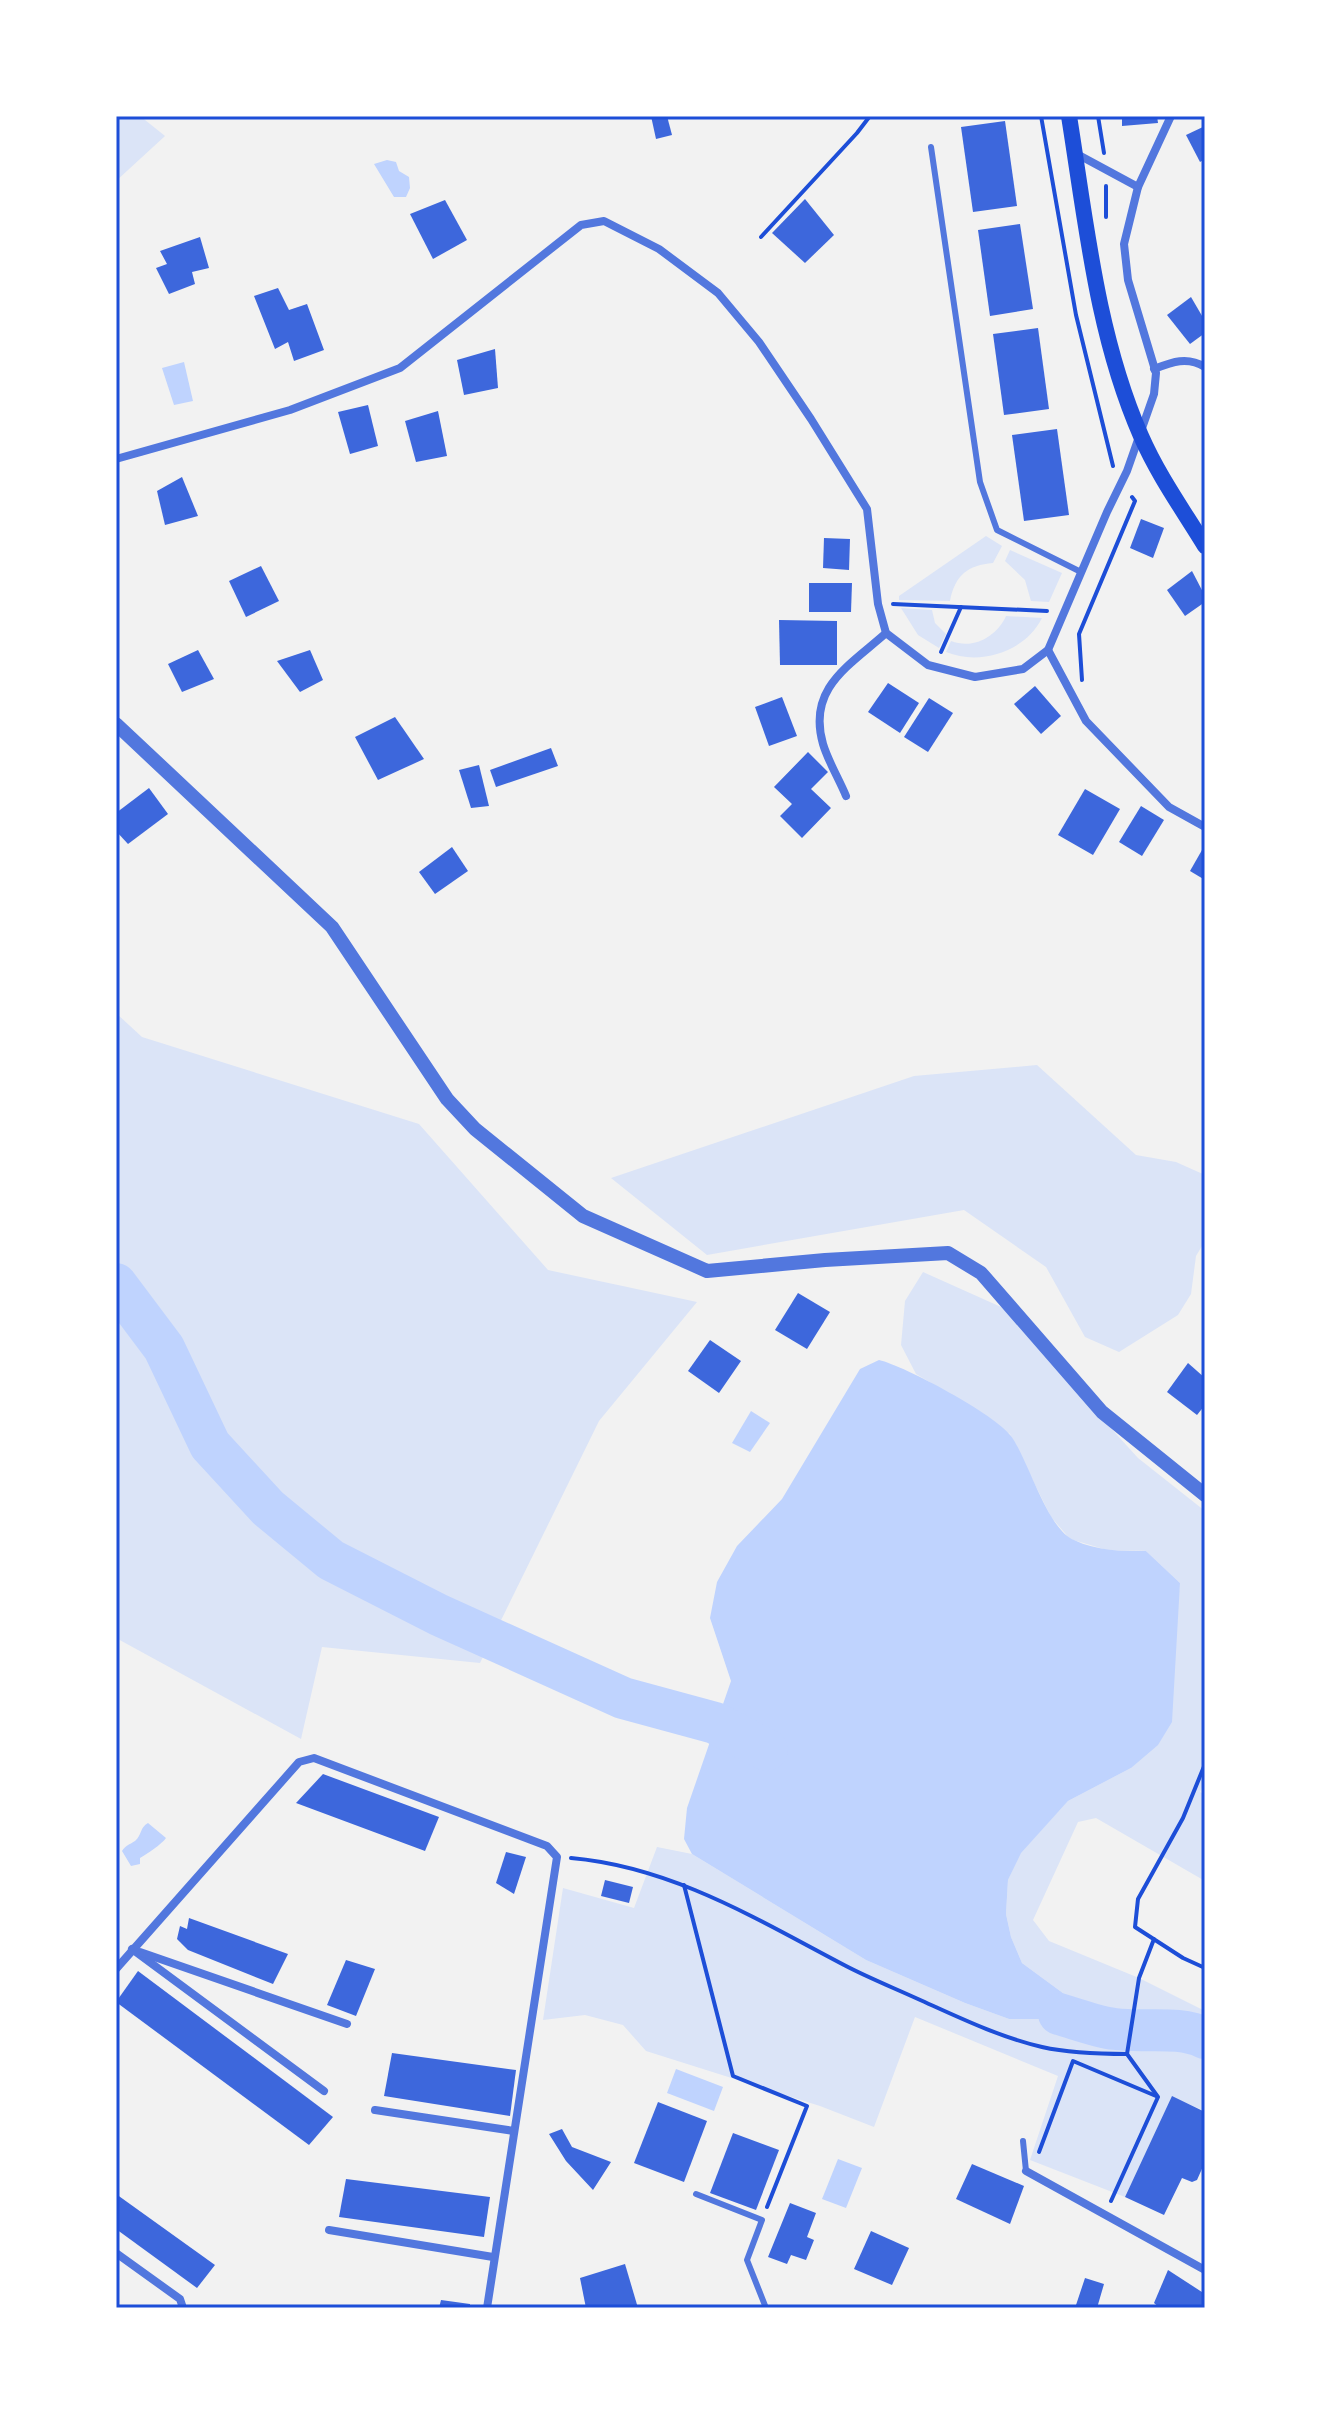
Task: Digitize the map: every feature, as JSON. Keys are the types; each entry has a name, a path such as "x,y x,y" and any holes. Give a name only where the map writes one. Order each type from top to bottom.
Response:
{"main road":[{"path":"1069,116 1108,334 1141,435 1164,480 1205,546"}],"street":[{"path":"116,459 290,410 400,368 581,225 604,221 659,249 718,293 759,342 867,509 878,604 886,633 928,665 975,677 1023,669 1048,650 1123,480 1154,394 1154,369 1128,280 1124,244 1138,187 1171,116"},
{"path":"1075,152 1138,187"},
{"path":"1154,369 1177,360 1197,362 1205,367"},
{"path":"846,796 823,745 818,713 824,691 886,633"},
{"path":"1048,650 1086,721 1169,807 1205,827"},
{"path":"116,724 332,927 447,1099 475,1129 583,1216 707,1271 948,1253 981,1273 1102,1412 1205,1495"},
{"path":"116,1969 299,1762 314,1758 547,1846 557,1857 487,2308"},
{"path":"132,1949 347,2024"},
{"path":"132,1949 324,2091"},
{"path":"375,2110 514,2131"},
{"path":"1029,2172 1205,2270"},
{"path":"329,2230 493,2257"},
{"path":"116,2253 180,2299 183,2308"}],"lane":[{"path":"931,147 980,482 992,518 997,530 1081,572"},
{"path":"1023,2141 1029,2172"},
{"path":"696,2194 762,2220 747,2260 766,2308"}],"path":[{"path":"761,237 870,116"},
{"path":"1041,116 1076,315 1111,464 1135,501 1079,634"},
{"path":"1098,116 1106,169"},
{"path":"878,604 1049,611"},
{"path":"940,654 961,607"},
{"path":"1205,1764 1183,1818 1138,1899 1135,1927 1205,1968"},
{"path":"557,1857 595,1860 652,1873 684,1885 757,1918 849,1968 975,2025 1042,2047 1127,2054"},
{"path":"684,1885 733,2076 807,2106 762,2220"},
{"path":"1154,1939 1139,1978 1127,2054 1158,2097"},
{"path":"1029,2172 1076,2051"},
{"path":"1073,2061 1158,2097"},
{"path":"1108,2206 1158,2097"}],"shaded area":[{"path":"116,116 140,116 165,136 116,181"},
{"path":"986,536 1002,546 993,563 976,566 964,573 955,584 950,601 899,600 899,596"},
{"path":"1010,550 1062,573 1049,602 1031,601 1025,580 1005,561"},
{"path":"901,608 932,610 935,623 946,634 939,648 918,635"},
{"path":"1006,616 1042,618 1025,640 1000,653 973,657 946,652 951,641 968,644 991,635"},
{"path":"116,1013 142,1037 419,1124 548,1270 697,1302 599,1421 480,1663 322,1647 301,1739 116,1638"},
{"path":"1037,1065 1136,1155 1176,1162 1205,1175 1205,1241 1196,1256 1191,1294 1178,1315 1119,1352 1085,1337 1046,1267 964,1210 707,1255 611,1178 914,1076"},
{"path":"923,1272 1010,1311 1048,1359 1138,1458 1205,1511 1205,1780 1200,1792 1205,1795 1205,1881 1096,1818 1078,1822 1033,1920 1049,1941 1139,1978 1205,2011 1205,2111 1172,2097 1125,2197 1030,2160 1058,2076 915,2017 874,2127 820,2106 646,2051 623,2025 585,2015 543,2020 563,1888 634,1908 657,1847 692,1854 866,1960 965,2003 1009,2019 1039,2019 1066,2028 1116,2023 1086,2010 1022,1963 1006,1914 1008,1880 1020,1853 1068,1801 1131,1768 1177,1609 1180,1583 1146,1551 1107,1550 1070,1539 1051,1517 1010,1434 916,1374 901,1345 905,1301"}],"water":[{"path":"387,160 396,162 399,171 409,177 410,188 406,197 394,197 374,164"},
{"path":"184,362 193,401 174,405 162,368"},
{"path":"879,1360 949,1392 1002,1427 1018,1447 1047,1509 1064,1533 1083,1544 1100,1548 1146,1551 1180,1583 1172,1722 1158,1745 1131,1768 1068,1801 1021,1853 1008,1880 1006,1914 1022,1963 1086,2010 1116,2023 1115,2034 1094,2035 1039,2019 1009,2019 866,1960 692,1854 684,1839 687,1808 731,1681 710,1618 717,1582 737,1546 782,1499 860,1369"},
{"path":"751,1411 770,1423 750,1452 732,1443"},
{"path":"148,1823 166,1838 140,1858 140,1864 131,1866 122,1851 137,1839"},
{"path":"676,2069 723,2087 714,2111 667,2093"},
{"path":"838,2159 862,2168 846,2208 822,2199"}],"building":[{"path":"651,116 667,116 672,135 656,139"},
{"path":"1122,116 1157,116 1158,123 1122,126"},
{"path":"1005,121 1017,206 973,212 961,127"},
{"path":"1205,126 1205,159 1200,162 1186,135"},
{"path":"805,199 834,235 805,263 772,233"},
{"path":"445,200 467,240 433,259 410,214"},
{"path":"1020,224 1033,309 990,316 978,230"},
{"path":"200,237 209,268 192,272 195,284 169,294 156,268 167,264 160,251"},
{"path":"278,288 289,310 307,304 324,350 294,361 288,342 275,349 254,296"},
{"path":"1191,297 1205,321 1205,333 1190,344 1167,315"},
{"path":"1038,328 1049,409 1004,415 993,334"},
{"path":"495,349 498,388 464,395 457,360"},
{"path":"368,405 378,446 350,454 338,412"},
{"path":"438,411 447,456 416,462 405,421"},
{"path":"1057,429 1069,515 1024,521 1012,435"},
{"path":"182,477 198,516 165,525 157,491"},
{"path":"1141,519 1164,528 1153,558 1130,548"},
{"path":"824,538 850,539 849,570 823,568"},
{"path":"261,566 279,601 246,617 229,581"},
{"path":"1192,571 1205,602 1185,616 1167,590"},
{"path":"809,583 852,583 851,612 809,612"},
{"path":"779,620 837,621 837,665 780,665"},
{"path":"198,650 214,679 182,692 168,664"},
{"path":"310,650 323,680 300,692 277,661"},
{"path":"888,683 919,703 900,733 868,712"},
{"path":"1035,686 1061,716 1041,734 1014,704"},
{"path":"782,697 797,736 769,746 755,707"},
{"path":"929,698 953,713 928,752 904,737"},
{"path":"395,717 424,759 378,780 355,737"},
{"path":"551,748 558,766 496,787 490,770"},
{"path":"808,752 828,772 811,789 831,808 802,838 780,816 792,804 774,787"},
{"path":"479,765 489,806 471,808 459,770"},
{"path":"149,788 168,814 128,844 116,831 116,813"},
{"path":"1085,789 1120,809 1093,855 1058,835"},
{"path":"1141,806 1164,820 1142,856 1119,842"},
{"path":"452,847 468,871 435,894 419,872"},
{"path":"1202,850 1205,851 1205,880 1190,871"},
{"path":"798,1293 830,1312 807,1349 775,1330"},
{"path":"710,1340 741,1361 719,1393 688,1371"},
{"path":"1188,1363 1205,1378 1205,1405 1197,1415 1167,1392"},
{"path":"323,1774 439,1817 425,1851 296,1803"},
{"path":"506,1852 526,1857 514,1894 496,1883"},
{"path":"605,1880 633,1887 629,1903 601,1896"},
{"path":"189,1918 288,1954 273,1984 188,1950 177,1939 180,1926 187,1929"},
{"path":"346,1960 375,1969 356,2016 327,2005"},
{"path":"138,1971 333,2117 309,2145 116,2002"},
{"path":"392,2053 516,2070 510,2116 384,2096"},
{"path":"1172,2096 1205,2112 1205,2162 1197,2180 1192,2182 1182,2178 1164,2215 1125,2197"},
{"path":"658,2102 707,2121 684,2182 634,2163"},
{"path":"562,2129 572,2147 611,2162 593,2190 566,2161 549,2134"},
{"path":"733,2133 779,2150 756,2210 710,2193"},
{"path":"972,2164 1024,2186 1010,2224 956,2199"},
{"path":"346,2179 490,2197 484,2237 339,2217"},
{"path":"116,2194 215,2265 197,2288 116,2229"},
{"path":"790,2203 816,2213 807,2237 814,2240 806,2260 791,2255 787,2264 768,2257"},
{"path":"871,2231 909,2248 892,2285 854,2269"},
{"path":"625,2264 638,2308 586,2308 580,2278"},
{"path":"1168,2270 1205,2294 1205,2308 1160,2308 1154,2303"},
{"path":"1085,2278 1104,2284 1097,2308 1075,2308"},
{"path":"441,2300 470,2304 470,2308 439,2308"}],"waterway":[{"path":"116,1284 164,1348 210,1445 268,1508 331,1560 439,1615 623,1698 715,1723 767,1750"},
{"path":"1059,2014 1108,2028 1173,2030 1205,2038"}]}
